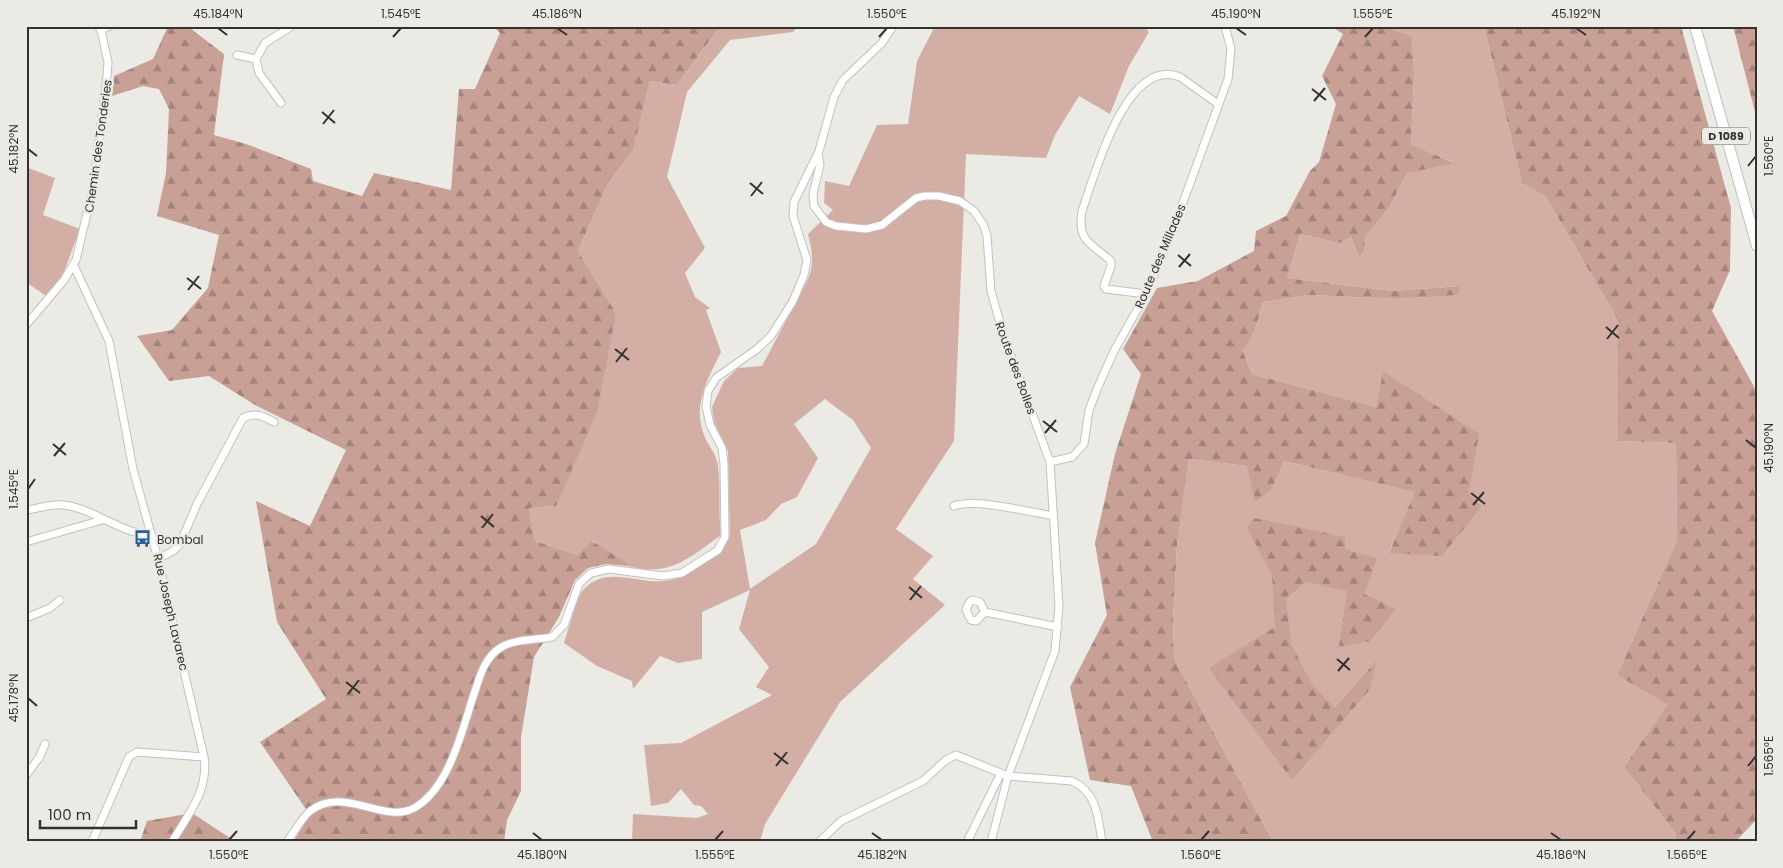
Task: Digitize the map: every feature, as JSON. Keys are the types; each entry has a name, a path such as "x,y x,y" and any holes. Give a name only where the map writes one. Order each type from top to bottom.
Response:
{"highway":[{"name":"D 1089","path":"1695,26 1757,246"}],"street":[{"path":"100,28 110,26"},
{"path":"281,104 265,83 256,59 265,43 292,26"},
{"path":"287,842 308,813 322,803 333,800 395,812 413,809 420,805 448,769 488,658 507,644 552,637 556,634 564,625 579,584 591,573 609,570 663,576 682,572 718,550 725,537 724,464 722,448 710,425 706,406 708,391 716,378 757,349 771,336 793,301 804,274 807,260 793,216 794,202 818,154 834,97 844,80 882,43 893,26"},
{"name":"Route des Millades","path":"1050,462 1072,457 1084,444 1089,410 1098,388 1114,351 1146,294 1177,219 1228,79 1231,62 1225,26"},
{"name":"Chemin des Tonderies","path":"74,266 89,213 103,122 108,62 100,28"},
{"path":"236,55 256,59"},
{"path":"1146,294 1106,289 1106,280 1111,261 1092,247 1083,236 1080,225 1082,211 1107,143 1124,106 1137,89 1152,79 1173,74 1218,104"},
{"name":"Route des Bolles","path":"818,154 820,165 814,194 814,206 826,222 836,226 866,229 882,225 916,198 925,196 940,196 960,202 974,210 984,224 987,236 991,291 1004,337 1050,462 1058,627 1055,651 1004,775 991,842"},
{"path":"26,325 74,266"},
{"name":"Rue Joseph Lavarec","path":"74,266 109,341 128,448 158,559 204,757 206,773 204,784 172,842"},
{"path":"158,559 173,551 180,544 197,504 243,418 250,414 260,415 274,422"},
{"path":"26,510 52,504 76,509 102,520 152,535"},
{"path":"954,506 960,504 999,507 1053,516"},
{"path":"76,509 82,525"},
{"path":"26,542 102,520"},
{"path":"26,618 50,608 60,600"},
{"path":"985,612 1058,627"},
{"path":"26,775 39,758 45,744"},
{"path":"92,842 129,758 137,752 204,757"},
{"path":"819,842 841,821 923,781 946,760 956,755 1004,775 1072,781 1082,785 1090,792 1102,842"},
{"path":"967,842 1004,775"}],"shaded area":[{"path":"720,26 798,26 793,32 730,40 687,92 667,177 705,248 685,273 695,297 710,308 706,310 721,352 703,392 700,413 704,435 717,462 721,535 690,557 669,567 646,569 632,567 612,556 593,541 577,555 535,541 529,508 556,506 616,313 578,251 609,181 633,151 650,81 677,85"},
{"path":"935,26 1143,26 1149,32 1129,66 1110,114 1079,96 1055,135 1046,158 966,154 954,441 896,529 933,556 913,579 945,605 840,702 765,824 760,842 632,842 633,814 697,818 708,814 701,806 694,805 681,789 668,803 651,806 644,745 681,743 772,695 756,687 769,667 739,629 750,590 702,612 702,659 678,663 660,656 633,689 632,681 597,666 564,643 576,606 584,589 602,578 623,577 654,581 675,579 712,558 726,543 730,533 728,451 714,422 712,407 724,381 738,368 762,366 805,285 812,266 808,234 833,210 824,203 825,181 849,186 877,125 908,124 917,61","holes":["825,399 853,420 871,448 816,544 750,589 740,530 766,520 781,504 797,497 818,458 794,424"]},
{"path":"1382,26 1484,26 1522,183 1546,197 1618,320 1618,441 1676,443 1677,540 1617,675 1667,705 1624,767 1676,834 1674,842 1273,842 1174,659 1173,621 1177,545 1189,459 1247,466 1271,491 1284,461 1416,492 1389,552 1482,506 1469,493 1478,434 1383,372 1376,407 1252,374 1243,350 1255,330 1263,302 1308,295 1397,299 1459,295 1459,286 1393,291 1287,278 1300,234 1340,243 1351,237 1359,257 1364,252 1366,236 1389,208 1407,173 1454,162 1411,146 1414,74 1412,36"},
{"path":"26,167 55,178 43,215 80,229 62,277 46,296 26,282"}],"green space":[{"path":"168,26 187,26 224,54 214,135 246,144 311,169 313,181 362,196 374,173 451,190 459,89 475,89 500,33 493,26 720,26 677,85 650,81 633,151 609,181 578,251 616,313 597,412 556,506 529,508 535,541 577,555 592,541 631,566 606,564 588,568 575,580 559,617 534,657 521,737 521,791 507,820 504,842 293,842 310,815 260,742 326,699 277,622 256,501 310,526 346,450 255,405 209,376 169,381 137,336 172,330 208,288 219,235 157,216 166,173 169,109 159,89 143,86 112,96 114,76 153,59"},
{"path":"1331,26 1382,26 1412,36 1414,74 1411,145 1455,163 1407,173 1389,208 1366,236 1364,252 1359,257 1351,237 1340,243 1300,234 1287,278 1393,291 1459,286 1459,295 1397,299 1308,295 1263,302 1255,330 1243,351 1252,374 1376,407 1383,371 1479,434 1469,493 1482,506 1442,556 1389,553 1415,492 1284,461 1271,491 1255,501 1247,466 1189,459 1177,545 1173,621 1174,659 1273,842 1153,842 1131,786 1090,780 1070,687 1107,615 1095,543 1115,454 1141,374 1123,349 1157,288 1198,281 1254,251 1256,231 1286,216 1310,171 1319,162 1336,104 1322,76 1343,34"},
{"path":"1484,26 1681,26 1731,208 1730,270 1712,311 1757,392 1757,819 1735,842 1674,842 1676,834 1624,767 1667,705 1617,675 1677,540 1676,443 1618,441 1618,320 1546,197 1522,183"},
{"path":"1733,26 1757,26 1757,120"},
{"path":"1254,518 1345,537 1345,549 1377,558 1364,594 1396,609 1370,641 1339,647 1347,591 1306,582 1286,598 1291,644 1313,686 1335,708 1377,660 1370,689 1292,780 1209,668 1275,627 1272,575 1247,528"},
{"path":"192,813 236,842 140,842 147,821"}],"place":[{"name":"Bombal","path":"143,539"}]}
